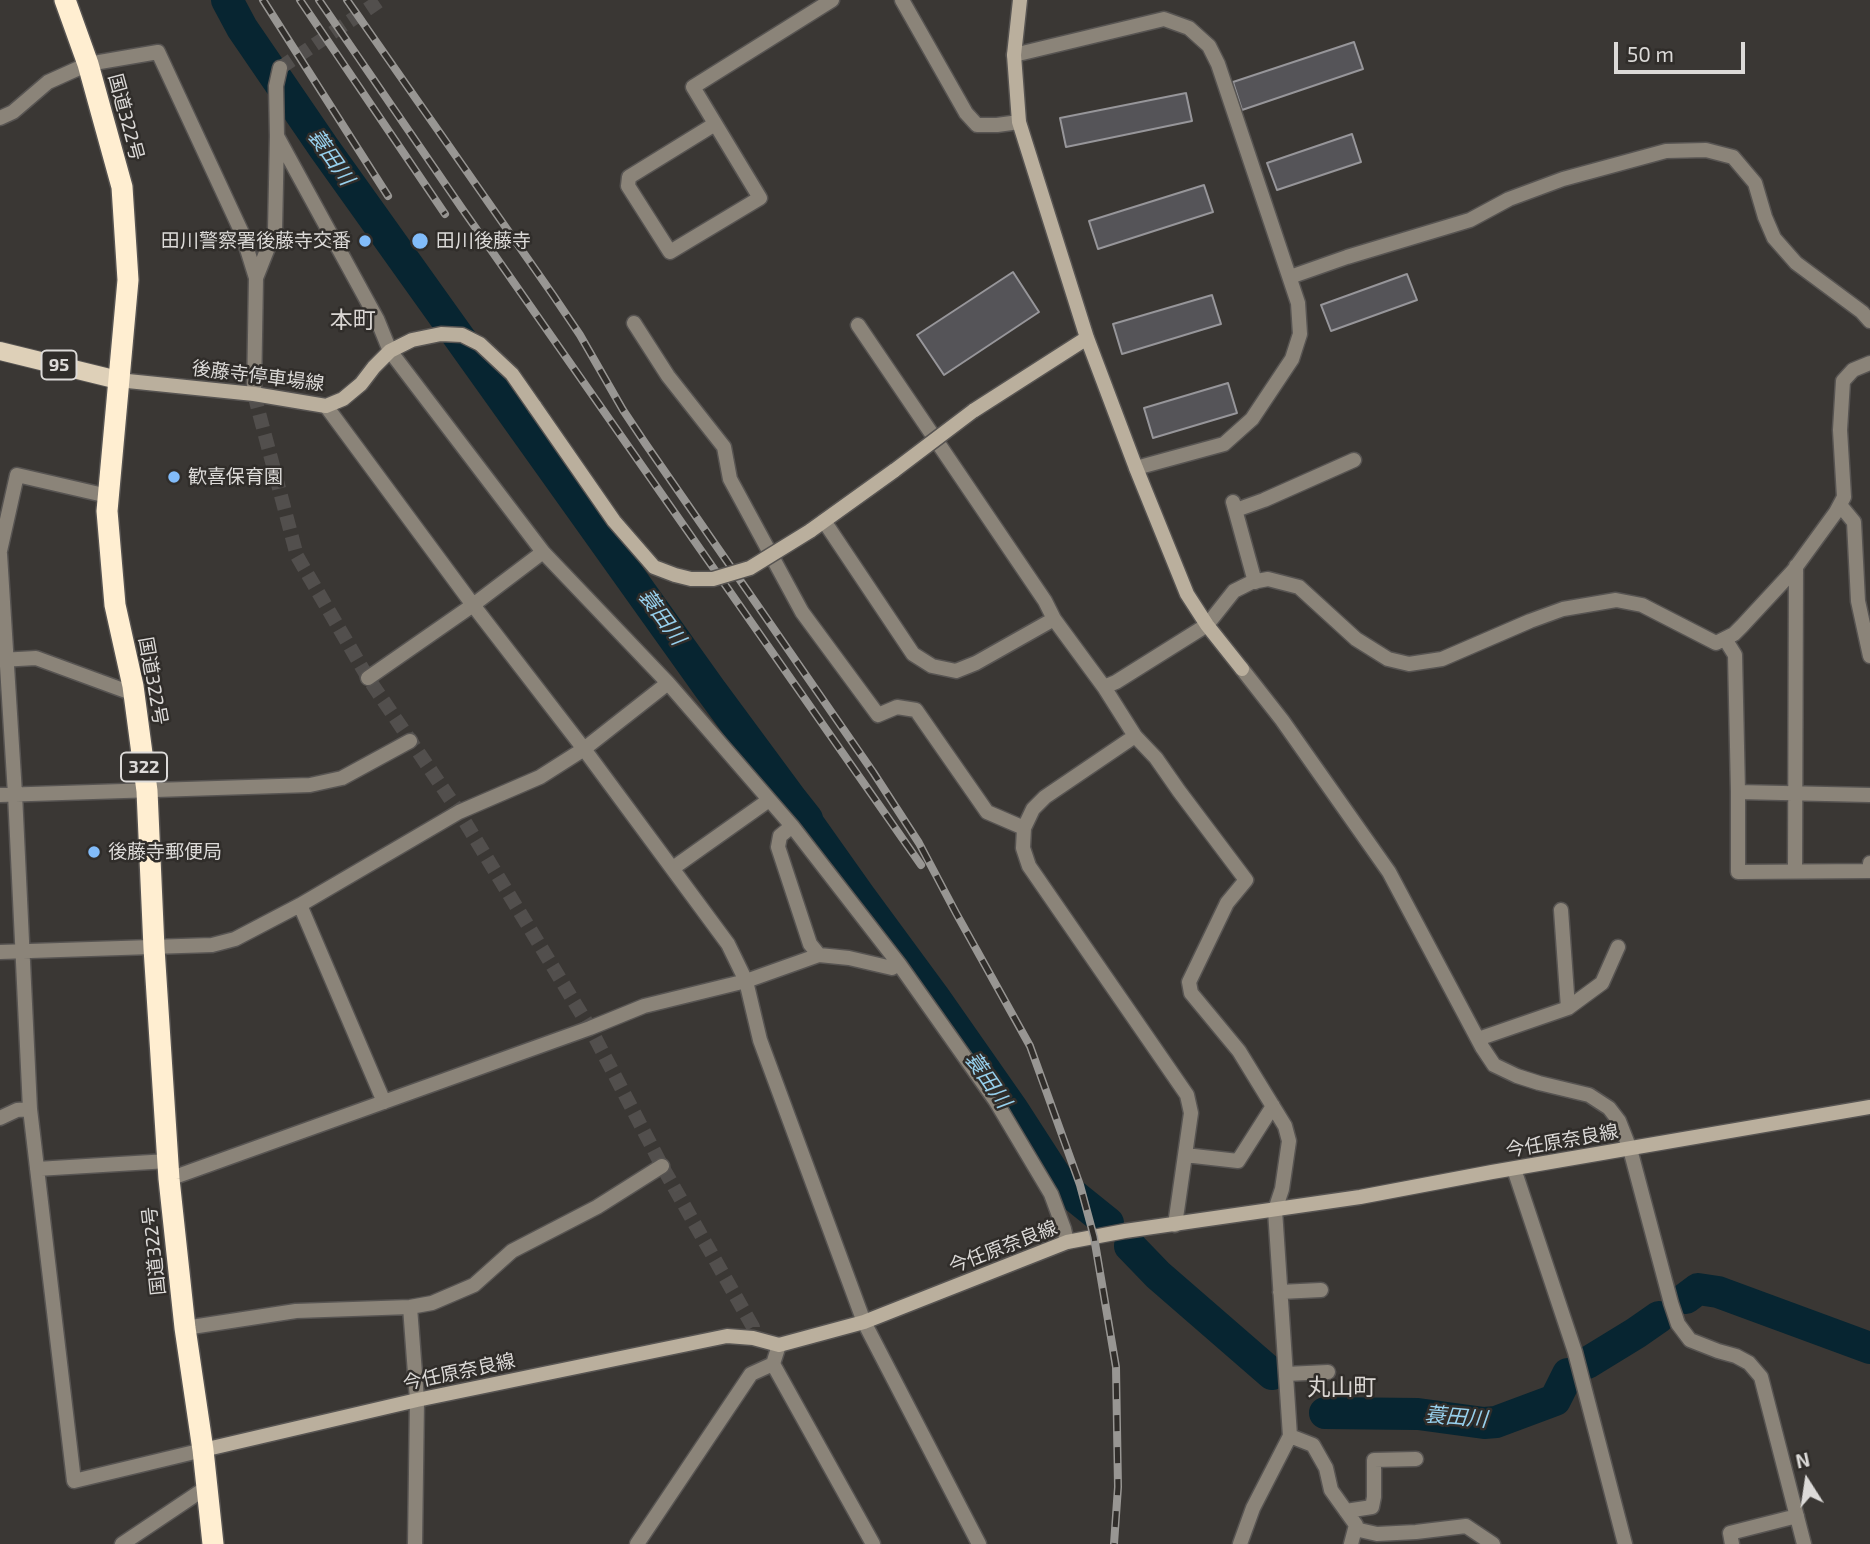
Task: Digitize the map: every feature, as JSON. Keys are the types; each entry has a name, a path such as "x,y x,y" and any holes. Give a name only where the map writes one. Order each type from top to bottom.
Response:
{"highway":[{"name":"国道322号","path":"65,0 88,64 122,187 128,280 107,511 116,605 134,694 147,791 154,948 169,1170 185,1328 203,1450 213,1544"}],"main road":[{"path":"1020,0 1014,55 1018,122 1087,338 1187,594 1207,625 1242,669"},
{"name":"後藤寺停車場線","path":"118,380 254,394 326,406 343,399 361,384 374,366 390,351 412,340 441,334 463,335 480,344 512,374 614,521 654,567 691,579 713,579 750,568 810,531 973,411 1087,338"},
{"name":"95","path":"0,351 118,380"},
{"name":"今任原奈良線","path":"203,1450 416,1400 727,1336 753,1338 779,1345 864,1322 1067,1242 1360,1197 1870,1107"}],"street":[{"path":"715,124 629,177 628,186 670,253 760,198 693,87 832,0"},
{"path":"902,0 966,113 977,125 1018,122"},
{"path":"1014,55 1164,19 1189,28 1209,46 1217,64 1298,303 1300,334 1292,359 1251,419 1224,444 1136,468"},
{"path":"0,118 13,112 48,82 88,64 158,52 242,233 256,278 254,394"},
{"path":"256,278 275,230 276,86 280,68"},
{"path":"277,135 377,319 390,351 543,552 668,683 792,826 899,964 995,1100 1051,1194 1067,1242"},
{"path":"1290,277 1471,220 1509,200 1563,179 1667,151 1706,150 1733,157 1755,183 1774,238 1796,262 1870,321"},
{"path":"634,323 668,376 724,447 730,479 802,612 878,715 897,707 916,710 987,812 1024,828"},
{"path":"858,325 1135,736 1156,758 1246,880 1227,902 1189,982 1191,993 1238,1051 1273,1106 1285,1126 1289,1141 1282,1189 1275,1210 1290,1436 1253,1508 1240,1544"},
{"path":"1104,687 1207,625 1234,591 1268,579 1299,587 1356,639 1388,659 1409,664 1442,659 1563,609 1616,600 1642,605 1716,643 1734,635 1796,566 1836,513 1844,496 1840,430 1843,381 1853,370 1870,363"},
{"path":"326,406 728,944 746,981 760,1040 864,1322 979,1544"},
{"path":"1255,582 1234,506 1264,500 1354,460"},
{"path":"108,496 17,475 0,553 7,794 22,951 30,1109 74,1481 203,1450"},
{"path":"1840,505 1854,522 1858,601 1870,656"},
{"path":"824,521 913,654 932,666 956,671 1054,619"},
{"path":"368,678 473,605 543,552"},
{"path":"1795,871 1796,566"},
{"path":"1725,639 1735,655 1738,872 1870,873 1870,863"},
{"path":"3,660 36,658 134,694"},
{"path":"1242,669 1282,720 1389,872 1494,1065 1539,1083 1589,1095 1608,1108 1619,1121 1630,1149 1678,1324 1690,1340 1718,1352 1736,1356 1749,1363 1761,1377 1804,1544"},
{"path":"0,953 212,946 235,939 300,905 458,812 540,777 584,749 668,683"},
{"path":"1135,736 1045,797 1033,809 1024,828 1023,848 1029,866 1187,1094 1191,1113 1175,1224"},
{"path":"7,794 310,785 342,778 410,741"},
{"path":"1738,792 1870,796"},
{"path":"673,869 769,800"},
{"path":"792,826 780,836 778,847 810,944 819,956"},
{"path":"300,905 384,1102"},
{"path":"1561,910 1568,1009"},
{"path":"1478,1039 1568,1009 1602,983 1618,947"},
{"path":"37,1169 169,1170 384,1102 644,1006 746,981 819,956 849,958 892,968 899,964"},
{"path":"1185,1155 1238,1161 1273,1106"},
{"path":"0,1118 17,1110 30,1109"},
{"path":"185,1328 296,1311 410,1307 432,1303 474,1285 512,1251 597,1207 662,1166"},
{"path":"1514,1169 1575,1352 1625,1544"},
{"path":"1280,1292 1321,1290"},
{"path":"410,1307 416,1400 415,1544"},
{"path":"779,1345 773,1364 873,1544"},
{"path":"637,1544 751,1374 773,1364"},
{"path":"1286,1374 1328,1372"},
{"path":"1290,1436 1313,1445 1326,1468 1331,1490 1356,1525 1351,1544"},
{"path":"1346,1511 1372,1507 1374,1460 1416,1459"},
{"path":"122,1544 207,1487"},
{"path":"1732,1544 1730,1533 1797,1516"},
{"path":"1355,1529 1377,1534 1466,1526 1493,1544"}],"building":[{"path":"1354,42 1363,69 1242,110 1233,82"},
{"path":"1186,93 1192,121 1066,147 1060,118"},
{"path":"1352,134 1361,162 1277,190 1267,163"},
{"path":"1204,185 1213,212 1098,249 1089,221"},
{"path":"1013,272 1039,312 944,375 917,335"},
{"path":"1407,274 1417,300 1331,331 1321,305"},
{"path":"1212,295 1221,324 1122,354 1113,324"},
{"path":"1228,383 1237,413 1153,438 1144,408"}],"waterway":[{"name":"蓑田川","path":"227,0 242,28 324,148 710,689 934,997 1062,1186 1108,1223"},
{"name":"蓑田川","path":"1130,1246 1158,1275 1272,1374"},
{"name":"蓑田川","path":"1686,1298 1698,1289 1718,1292 1870,1348"},
{"name":"蓑田川","path":"1587,1363 1659,1317"},
{"name":"蓑田川","path":"1325,1413 1418,1414 1484,1423 1496,1422 1555,1400 1568,1374"}],"tunnel":[{"path":"280,68 381,0"},
{"path":"254,394 297,556 368,678 459,812 590,1028 662,1166 753,1327 753,1338"}],"railway":[{"path":"263,0 388,196"},
{"path":"300,0 445,214"},
{"path":"319,0 921,865"},
{"path":"347,0 553,295 645,443 873,772 919,843 1030,1046 1080,1185 1094,1237 1116,1367 1118,1487 1114,1544"}],"place":[{"name":"田川警察署後藤寺交番","path":"365,241"},
{"name":"田川後藤寺","path":"420,241"},
{"name":"歓喜保育園","path":"174,477"},
{"name":"後藤寺郵便局","path":"94,852"}],"district":[{"name":"本町","path":"353,320"},
{"name":"丸山町","path":"1342,1387"}]}
